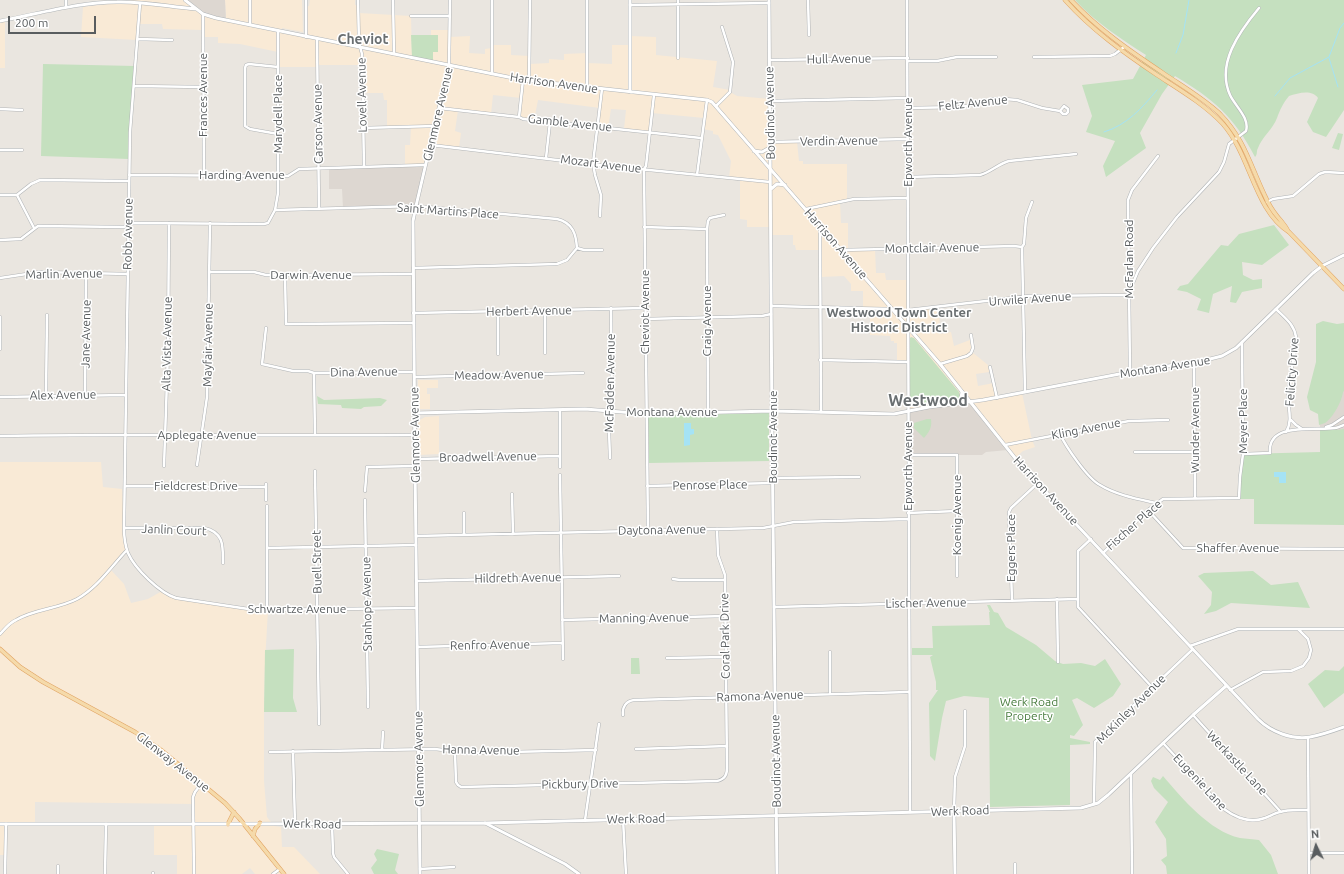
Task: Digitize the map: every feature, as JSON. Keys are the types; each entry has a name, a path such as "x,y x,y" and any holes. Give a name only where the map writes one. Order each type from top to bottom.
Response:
{"main road":[{"path":"1065,0 1084,20 1122,49 1205,107 1222,123 1242,153 1264,204 1282,228 1289,232"},
{"path":"1070,0 1122,49 1204,100 1225,120 1238,137 1246,151 1268,202 1289,232 1344,289"},
{"name":"Glenway Avenue","path":"0,649 20,667 43,682 149,741 202,783 234,812 284,874"},
{"path":"228,824 234,812"},
{"path":"253,836 254,829 260,823"}],"street":[{"path":"66,0 66,8"},
{"name":"Harrison Avenue","path":"185,0 203,14 278,31 492,74 529,81 707,100 712,102 940,364 1004,446 1261,722 1271,729 1290,736 1308,738 1344,727"},
{"path":"250,0 250,25"},
{"path":"306,0 306,36"},
{"name":"Lovell Avenue","path":"358,0 359,43 361,48 364,167"},
{"path":"393,0 394,54"},
{"name":"Glenmore Avenue","path":"420,874 413,221 450,65 450,0"},
{"path":"492,0 492,74"},
{"path":"529,81 530,0"},
{"path":"587,0 587,87"},
{"path":"630,0 630,92"},
{"path":"678,0 678,58"},
{"path":"808,0 808,36"},
{"name":"Epworth Avenue","path":"907,0 908,692 910,813"},
{"path":"0,22 66,8 109,2 196,9"},
{"path":"630,5 769,2"},
{"name":"Boudinot Avenue","path":"769,2 777,874"},
{"name":"Robb Avenue","path":"127,550 124,538 124,528 130,120 140,4"},
{"path":"1128,295 1138,271 1153,248 1177,217 1219,172 1224,162 1229,144 1246,131 1247,123 1231,96 1227,86 1226,74 1231,49 1259,8"},
{"name":"Frances Avenue","path":"203,14 204,175"},
{"path":"411,16 450,16"},
{"path":"716,106 730,92 733,62 722,27"},
{"name":"Marydell Place","path":"210,224 264,224 268,223 276,210 278,176 278,31"},
{"path":"138,39 172,40"},
{"name":"Carson Avenue","path":"317,39 319,209"},
{"path":"1034,57 1110,56 1122,49"},
{"name":"Hull Avenue","path":"770,60 908,59 937,61 957,57 996,57"},
{"path":"278,68 249,64 245,66 245,126 250,129 278,134"},
{"path":"519,117 523,80"},
{"path":"133,86 203,87"},
{"path":"600,216 601,195 593,163 602,89"},
{"name":"Cheviot Avenue","path":"648,531 644,169 646,166 654,95"},
{"path":"770,101 908,98"},
{"name":"Feltz Avenue","path":"908,108 962,107 994,99 1005,99 1017,100 1049,110 1060,111"},
{"path":"697,175 707,100"},
{"name":"Gamble Avenue","path":"440,108 550,122 701,138"},
{"path":"0,109 22,110"},
{"path":"546,158 550,122"},
{"path":"362,128 435,126"},
{"name":"Verdin Avenue","path":"771,142 908,139"},
{"name":"Mozart Avenue","path":"431,145 770,182"},
{"path":"754,151 762,152 771,147"},
{"path":"0,150 22,150"},
{"path":"908,177 980,176 1005,162 1076,154"},
{"name":"McFarlan Road","path":"1130,372 1128,295 1129,196 1158,156"},
{"name":"Harding Avenue","path":"129,175 288,176 299,169 425,166"},
{"path":"1264,204 1273,199 1293,196 1319,174 1325,172 1344,173"},
{"path":"0,195 17,195 31,184 40,180 129,181"},
{"path":"770,189 777,184 785,185"},
{"path":"17,195 34,228"},
{"path":"806,209 854,199 908,198"},
{"path":"1025,392 1022,247 1024,244 1027,214 1032,202"},
{"name":"Saint Martins Place","path":"276,210 416,206 561,220 570,226 574,231 577,248"},
{"path":"644,227 707,229 710,218 724,215"},
{"path":"0,240 21,239 38,226 124,227 132,222 210,224"},
{"name":"Alta Vista Avenue","path":"164,466 168,352 169,223"},
{"name":"Mayfair Avenue","path":"197,465 208,390 210,224"},
{"path":"820,225 821,413"},
{"name":"Craig Avenue","path":"707,229 708,413"},
{"name":"Montclair Avenue","path":"842,250 1022,247"},
{"path":"413,268 557,264 566,260 577,248 584,250 602,250"},
{"name":"Montana Avenue","path":"415,413 585,409 646,414 772,412 894,414 929,407 997,398 1222,356 1242,342 1304,280 1322,266 1344,255"},
{"name":"Marlin Avenue","path":"0,278 40,272 128,274"},
{"name":"Darwin Avenue","path":"209,272 254,272 266,275 413,274"},
{"name":"Jane Avenue","path":"85,395 86,273"},
{"path":"285,275 286,324 414,323"},
{"name":"Urwiler Avenue","path":"908,310 1037,296 1128,295"},
{"path":"772,306 892,309"},
{"name":"McFadden Avenue","path":"610,458 609,431 612,412 611,308"},
{"name":"Herbert Avenue","path":"413,313 645,308"},
{"name":"Felicity Drive","path":"1276,308 1290,322 1296,337 1288,394 1290,419 1286,432"},
{"path":"545,310 545,353"},
{"path":"498,311 498,354"},
{"path":"645,319 762,316 771,314"},
{"path":"46,395 47,315"},
{"path":"0,317 0,349"},
{"name":"Dina Avenue","path":"266,328 262,364 293,371 308,371 314,373 414,372"},
{"path":"940,364 967,356 971,353 973,346 972,335"},
{"name":"Meyer Place","path":"1238,498 1240,497 1240,476 1243,454 1242,342"},
{"path":"820,360 908,362"},
{"name":"Wunder Avenue","path":"1194,362 1196,499"},
{"path":"990,367 997,398"},
{"path":"314,373 315,435"},
{"name":"Meadow Avenue","path":"414,377 583,373"},
{"path":"957,403 961,398 962,392"},
{"name":"Alex Avenue","path":"0,397 46,395 126,395"},
{"path":"560,410 560,467"},
{"path":"1320,428 1332,425 1344,417"},
{"name":"Felicity Drive","path":"1290,419 1302,429"},
{"name":"Kling Avenue","path":"1004,446 1130,421 1168,420"},
{"path":"1243,454 1270,453 1270,444 1272,439 1286,432 1302,429 1335,428 1344,425"},
{"name":"Applegate Avenue","path":"0,436 126,434 415,435"},
{"path":"1060,434 1081,466 1100,486 1131,497 1157,503"},
{"path":"1135,452 1195,452"},
{"name":"Koenig Avenue","path":"908,455 956,455 957,576"},
{"name":"Broadwell Avenue","path":"415,459 560,456"},
{"path":"365,491 367,467 415,466"},
{"name":"Buell Street","path":"315,471 319,724"},
{"path":"560,475 563,659"},
{"path":"773,478 859,477"},
{"name":"Penrose Place","path":"647,486 773,483"},
{"name":"Eggers Place","path":"1012,600 1009,512 1011,508 1038,483"},
{"name":"Fieldcrest Drive","path":"125,486 266,485 266,500"},
{"path":"512,494 513,534"},
{"name":"Fischer Place","path":"1103,553 1148,510 1166,498 1238,498"},
{"name":"Stanhope Avenue","path":"365,500 368,707"},
{"path":"267,506 267,610"},
{"name":"Shaffer Avenue","path":"1148,510 1183,548 1344,549"},
{"path":"908,513 957,511"},
{"path":"464,513 464,535"},
{"name":"Daytona Avenue","path":"416,536 763,528 794,522 908,519"},
{"name":"Janlin Court","path":"124,528 204,528 211,530 218,536 222,543 223,563"},
{"name":"Coral Park Drive","path":"717,529 718,555 724,571 725,580 727,768"},
{"path":"1091,539 1078,551 1078,607 1152,687"},
{"path":"268,548 416,546"},
{"path":"0,634 11,623 20,618 65,604 84,595 98,583 127,550"},
{"name":"Schwartze Avenue","path":"127,550 136,565 159,588 171,596 247,610 417,608"},
{"name":"Hildreth Avenue","path":"416,581 619,576"},
{"path":"673,579 725,580"},
{"path":"1057,599 1058,662"},
{"name":"Lischer Avenue","path":"774,607 1078,599"},
{"name":"Manning Avenue","path":"562,620 725,616"},
{"path":"1190,646 1238,629 1344,629"},
{"path":"1230,690 1264,672 1291,671 1303,666 1309,658 1310,646 1308,639 1299,629"},
{"name":"Renfro Avenue","path":"417,647 562,643"},
{"name":"McKinley Avenue","path":"1094,804 1095,742 1193,649"},
{"path":"830,652 830,694"},
{"path":"667,658 726,657"},
{"name":"Werk Road","path":"0,824 420,824 1074,808 1094,804 1102,800 1226,686"},
{"name":"Ramona Avenue","path":"623,715 624,705 628,701 634,700 908,692"},
{"path":"955,874 955,777 965,746 965,711"},
{"name":"Werkastle Lane","path":"1193,715 1280,811"},
{"path":"585,820 599,724"},
{"path":"382,750 383,732"},
{"path":"1308,738 1309,874"},
{"name":"Eugenie Lane","path":"1163,743 1224,809 1233,815 1244,819 1255,820 1265,818 1280,811 1308,810"},
{"path":"636,749 727,746"},
{"name":"Hanna Avenue","path":"270,752 382,750 439,750 456,752 596,750"},
{"path":"293,751 295,824"},
{"name":"Pickbury Drive","path":"456,752 456,782 461,787 717,781 725,777 727,768"},
{"path":"1131,774 1132,874"},
{"path":"194,874 193,797 202,783"},
{"path":"624,819 626,874"},
{"path":"484,823 565,864 579,874"},
{"path":"5,874 6,824"},
{"path":"105,874 106,824"},
{"path":"332,824 334,857 348,874"},
{"path":"1309,853 1344,853"},
{"path":"1015,864 1015,874"},
{"path":"58,866 58,874"},
{"path":"420,869 454,868"},
{"path":"273,874 280,869"}],"shaded area":[{"path":"128,0 185,0 226,20 225,0 302,0 303,32 282,28 282,32 306,36 306,6 309,6 310,0 355,0 355,5 358,5 359,13 411,16 412,57 433,61 433,52 438,51 438,35 431,35 431,30 450,30 450,37 470,36 469,53 485,54 485,49 492,48 492,45 511,45 511,55 530,56 530,64 549,63 549,59 564,60 564,54 587,53 587,63 612,64 612,45 630,45 630,36 656,37 656,55 717,61 713,87 730,90 730,92 737,96 770,99 771,142 797,142 799,161 803,161 803,164 847,164 847,200 840,202 841,223 848,223 848,250 875,249 876,273 885,273 886,280 908,280 908,310 938,307 941,334 951,332 954,346 970,340 972,352 988,365 989,372 976,374 978,386 994,383 997,398 1022,393 1032,440 1035,447 1023,451 1015,458 1004,445 957,403 942,402 908,412 908,362 897,362 897,343 891,341 890,336 870,335 870,309 863,309 863,291 851,291 851,284 844,276 820,277 820,250 796,250 795,245 793,245 793,235 771,235 771,227 747,227 747,220 740,219 740,180 729,178 731,161 718,135 713,134 713,131 703,129 704,118 652,113 650,132 624,129 626,110 611,109 608,128 598,126 600,108 538,100 534,120 519,117 521,98 493,95 491,114 458,110 455,131 461,133 459,148 431,145 425,165 405,166 405,145 410,145 411,127 387,127 387,100 384,100 383,93 362,93 361,65 278,67 278,52 240,44 218,43 218,37 203,37 203,30 163,29 162,24 139,24 137,40 81,37 83,7 127,2"},
{"path":"185,0 225,0 226,20 203,14"},
{"path":"5,20 5,68 0,68 0,21"},
{"path":"425,165 416,206 343,208 342,189 329,189 329,168"},
{"path":"1344,371 1344,450 1320,428 1319,382"},
{"path":"418,380 438,380 438,388 427,388 427,394 430,394 430,409 418,408"},
{"path":"971,402 1008,450 986,452 982,455 908,455 908,412 929,407"},
{"path":"439,416 439,454 419,455 418,421 425,417"},
{"path":"0,462 101,462 103,487 122,489 127,550 110,569 124,584 131,603 148,599 162,591 171,596 247,610 268,610 264,712 264,781 267,817 274,826 281,827 282,847 294,847 320,874 255,874 250,868 242,874 177,874 177,855 154,855 154,824 194,824 193,804 35,802 35,824 6,824 5,855 0,855"}],"green space":[{"path":"1075,0 1344,0 1344,110 1326,137 1313,132 1307,122 1318,98 1312,93 1301,93 1289,96 1273,126 1262,140 1255,157 1239,130 1230,119 1201,93 1175,76 1162,94 1140,133 1146,148 1106,177 1103,166 1115,141 1086,132 1092,116 1082,85 1133,79 1146,55 1100,23"},
{"path":"411,35 438,35 438,52 433,52 433,62 412,57"},
{"path":"43,64 135,66 129,159 41,156"},
{"path":"1338,133 1343,134 1339,150 1332,148"},
{"path":"1274,225 1289,245 1262,265 1242,262 1243,275 1253,280 1262,279 1262,288 1242,292 1236,303 1230,302 1232,286 1213,294 1209,313 1197,310 1201,299 1187,292 1177,290 1180,286 1188,284 1221,245 1228,246 1239,234"},
{"path":"1323,321 1337,324 1344,323 1344,391 1334,413 1328,421 1319,425 1318,414 1310,410 1307,397 1316,362 1316,324"},
{"path":"911,337 914,338 959,392 960,396 958,399 930,402 912,406 910,403"},
{"path":"317,396 324,400 380,398 387,400 381,406 364,407 361,409 342,408 341,405 318,404"},
{"path":"769,413 769,461 649,463 648,416"},
{"path":"931,419 931,427 924,438 914,428 914,423"},
{"path":"1337,427 1337,430 1344,429 1344,525 1254,524 1254,499 1238,499 1243,454 1320,452 1320,428"},
{"path":"1253,571 1271,585 1298,582 1310,608 1231,603 1216,611 1204,614 1211,605 1212,592 1198,576 1204,573"},
{"name":"Werk Road Property","path":"987,605 990,605 994,612 998,613 1006,627 1036,645 1055,661 1063,664 1081,663 1095,666 1105,659 1121,684 1113,696 1094,708 1077,698 1072,700 1083,725 1074,736 1070,735 1070,738 1090,742 1090,744 1070,745 1070,805 990,807 989,698 964,696 946,701 935,761 930,756 929,703 938,690 936,690 936,682 930,657 933,655 912,655 912,648 933,648 932,626 990,625 990,612"},
{"path":"294,649 293,698 297,712 264,712 265,650"},
{"path":"631,658 639,658 640,674 631,674"},
{"path":"1344,666 1344,693 1324,708 1308,684 1325,670 1339,671"},
{"path":"1163,776 1197,813 1218,829 1240,838 1259,840 1271,855 1278,874 1167,874 1166,866 1161,860 1167,856 1166,839 1155,822 1168,802 1154,788 1151,781 1153,777 1160,780"},
{"path":"377,849 399,854 395,870 398,874 374,874 371,868 377,860 374,854"}],"water":[{"path":"684,423 691,423 691,429 694,429 694,434 690,435 690,445 684,446"},
{"path":"1274,472 1286,472 1286,483 1279,483 1279,477 1274,477"}],"waterway":[{"path":"1176,53 1183,35 1189,0"},
{"path":"1329,57 1340,28 1344,23"},
{"path":"1275,96 1290,78 1329,57"},
{"path":"1329,58 1338,87"},
{"path":"1104,132 1120,125 1134,115 1157,90"}],"district":[{"name":"Cheviot","path":"363,39"},
{"name":"Westwood Town Center Historic District","path":"899,320"},
{"name":"Westwood","path":"928,401"}]}
